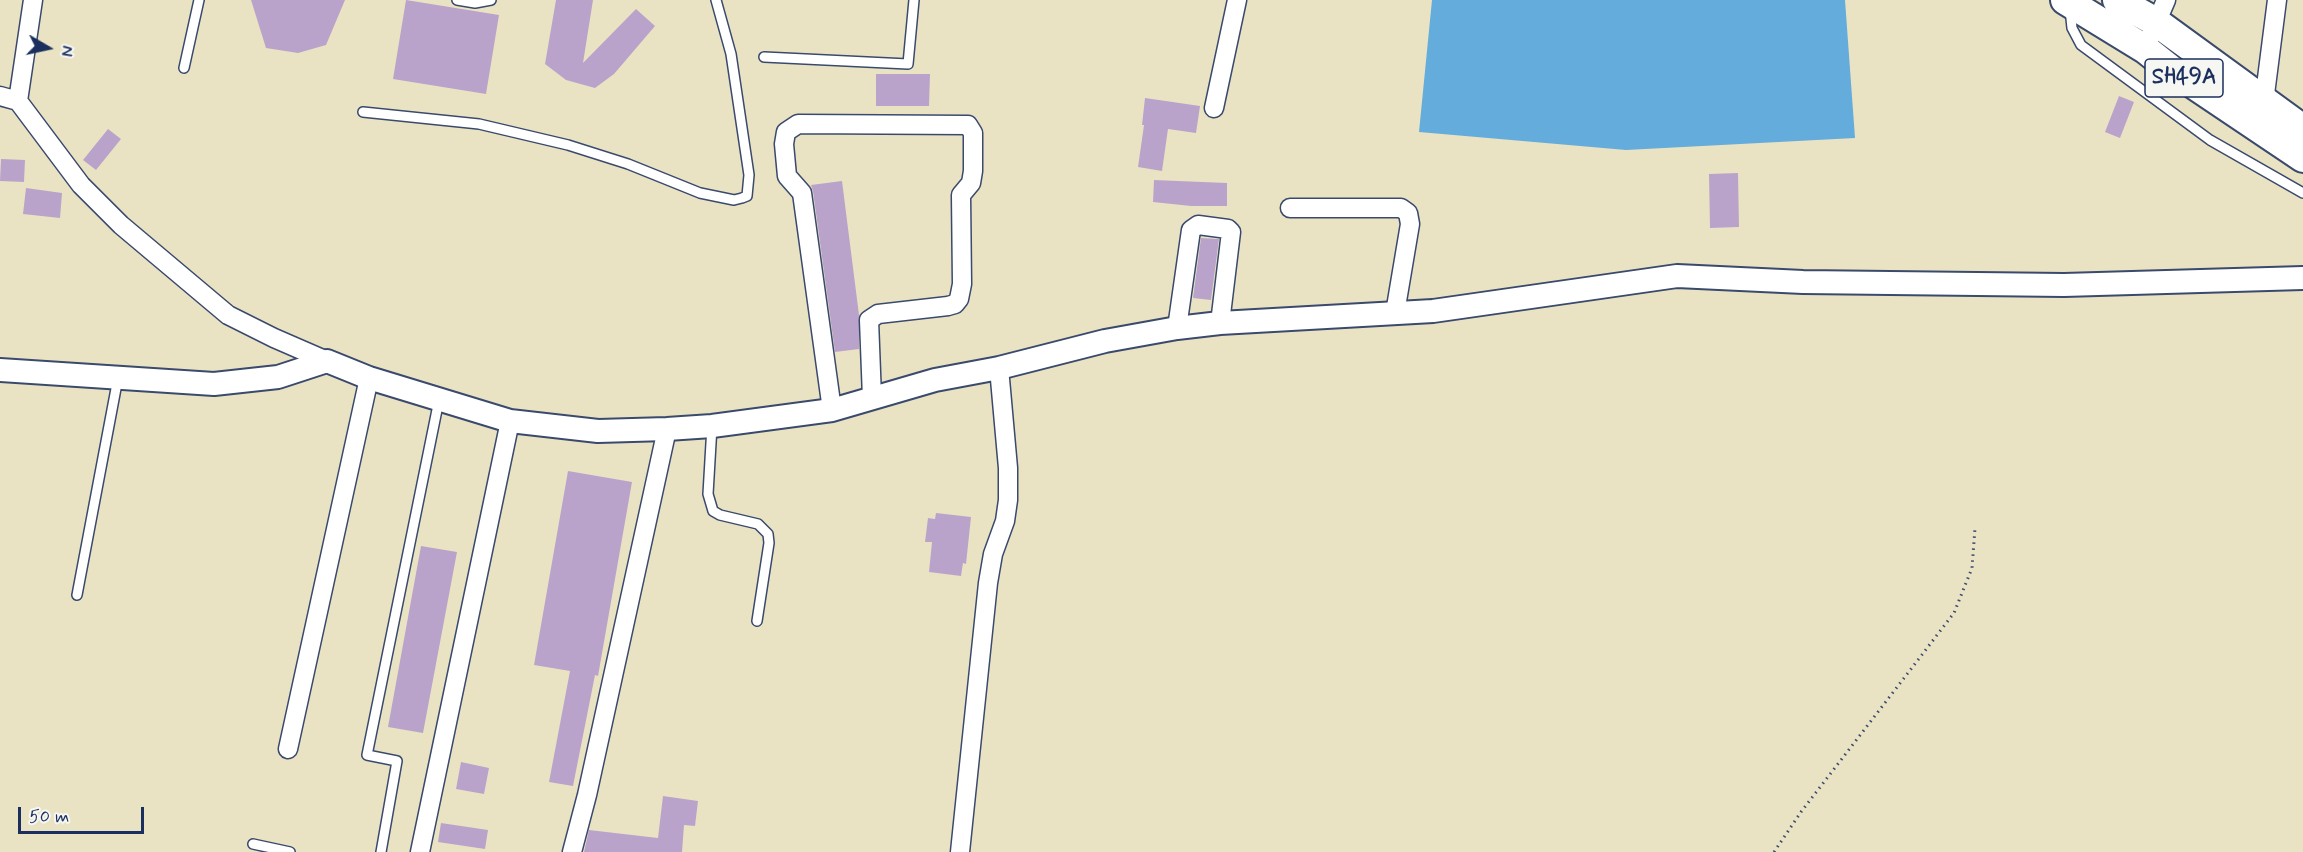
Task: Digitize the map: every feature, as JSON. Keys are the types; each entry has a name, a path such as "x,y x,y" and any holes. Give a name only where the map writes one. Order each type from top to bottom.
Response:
{"main road":[{"name":"SH49A","path":"2117,0 2161,11 2264,102 2303,129"},
{"name":"SH49A","path":"2068,1 2145,49 2169,68 2303,158"}],"street":[{"path":"33,0 9,98 81,185 121,225 228,315 273,338 369,378 510,421 597,431 712,426 832,410 935,380 999,368 1105,341 1178,328 1220,323 1433,311 1677,276 1803,282 2053,285 2303,278"},
{"path":"1214,108 1237,0"},
{"path":"2264,102 2277,0"},
{"path":"2145,49 2161,11"},
{"path":"832,410 802,193 787,176 784,144 786,132 798,124 968,125 973,133 973,171 971,183 961,195 962,284 959,299 955,304 948,306 878,314 869,320 872,398"},
{"path":"1290,208 1401,208 1408,213 1410,224 1395,313"},
{"path":"1178,328 1191,230 1198,225 1228,229 1231,232 1220,323"},
{"path":"0,370 214,384 278,376 327,361"},
{"path":"960,852 987,583 993,554 1005,521 1008,500 1008,468 999,368"},
{"path":"288,749 369,378"},
{"path":"420,852 510,421"},
{"path":"572,852 587,795 667,429"}],"lane":[{"path":"184,68 199,0"},
{"path":"457,0 475,3 491,0"},
{"path":"363,112 479,124 568,145 628,164 700,193 734,200 742,198 747,196 749,175 731,54 716,0"},
{"path":"764,57 908,64 914,0"},
{"path":"2068,1 2072,28 2081,45 2210,140 2303,193"},
{"path":"77,595 118,378"},
{"path":"381,852 397,761 368,755 439,400"},
{"path":"712,426 708,494 713,511 720,515 758,524 768,534 769,543 757,621"},
{"path":"253,844 290,852"}],"path":[{"path":"1774,852 1801,812 1954,613 1972,568 1975,528"}],"water":[{"path":"1432,0 1845,0 1855,138 1626,150 1419,132"}],"building":[{"path":"251,0 345,0 326,45 298,53 266,48"},
{"path":"406,0 499,15 486,94 393,79"},
{"path":"556,0 593,0 583,63 636,9 655,26 614,74 595,88 566,80 545,64"},
{"path":"876,74 930,74 929,106 876,106"},
{"path":"2119,96 2134,102 2120,138 2105,132"},
{"path":"1145,98 1200,106 1196,133 1168,129 1162,171 1138,167"},
{"path":"108,129 121,139 96,170 83,160"},
{"path":"1,159 25,160 24,182 0,181"},
{"path":"1738,173 1739,227 1710,228 1709,174"},
{"path":"1154,180 1227,183 1227,206 1191,206 1153,202"},
{"path":"842,181 859,315 859,349 835,352 811,185"},
{"path":"26,188 62,193 60,218 23,214"},
{"path":"1201,238 1219,239 1211,300 1193,298"},
{"path":"568,471 632,482 598,676 595,675 573,786 549,782 570,671 534,665"},
{"path":"936,513 971,517 966,564 963,563 961,576 929,572 932,542 925,542 928,518 935,519"},
{"path":"421,546 457,552 423,733 388,727"},
{"path":"461,762 489,768 484,794 456,789"},
{"path":"663,796 698,801 695,826 684,825 682,852 584,852 589,830 658,838"},
{"path":"441,823 488,830 485,849 438,842"}]}
